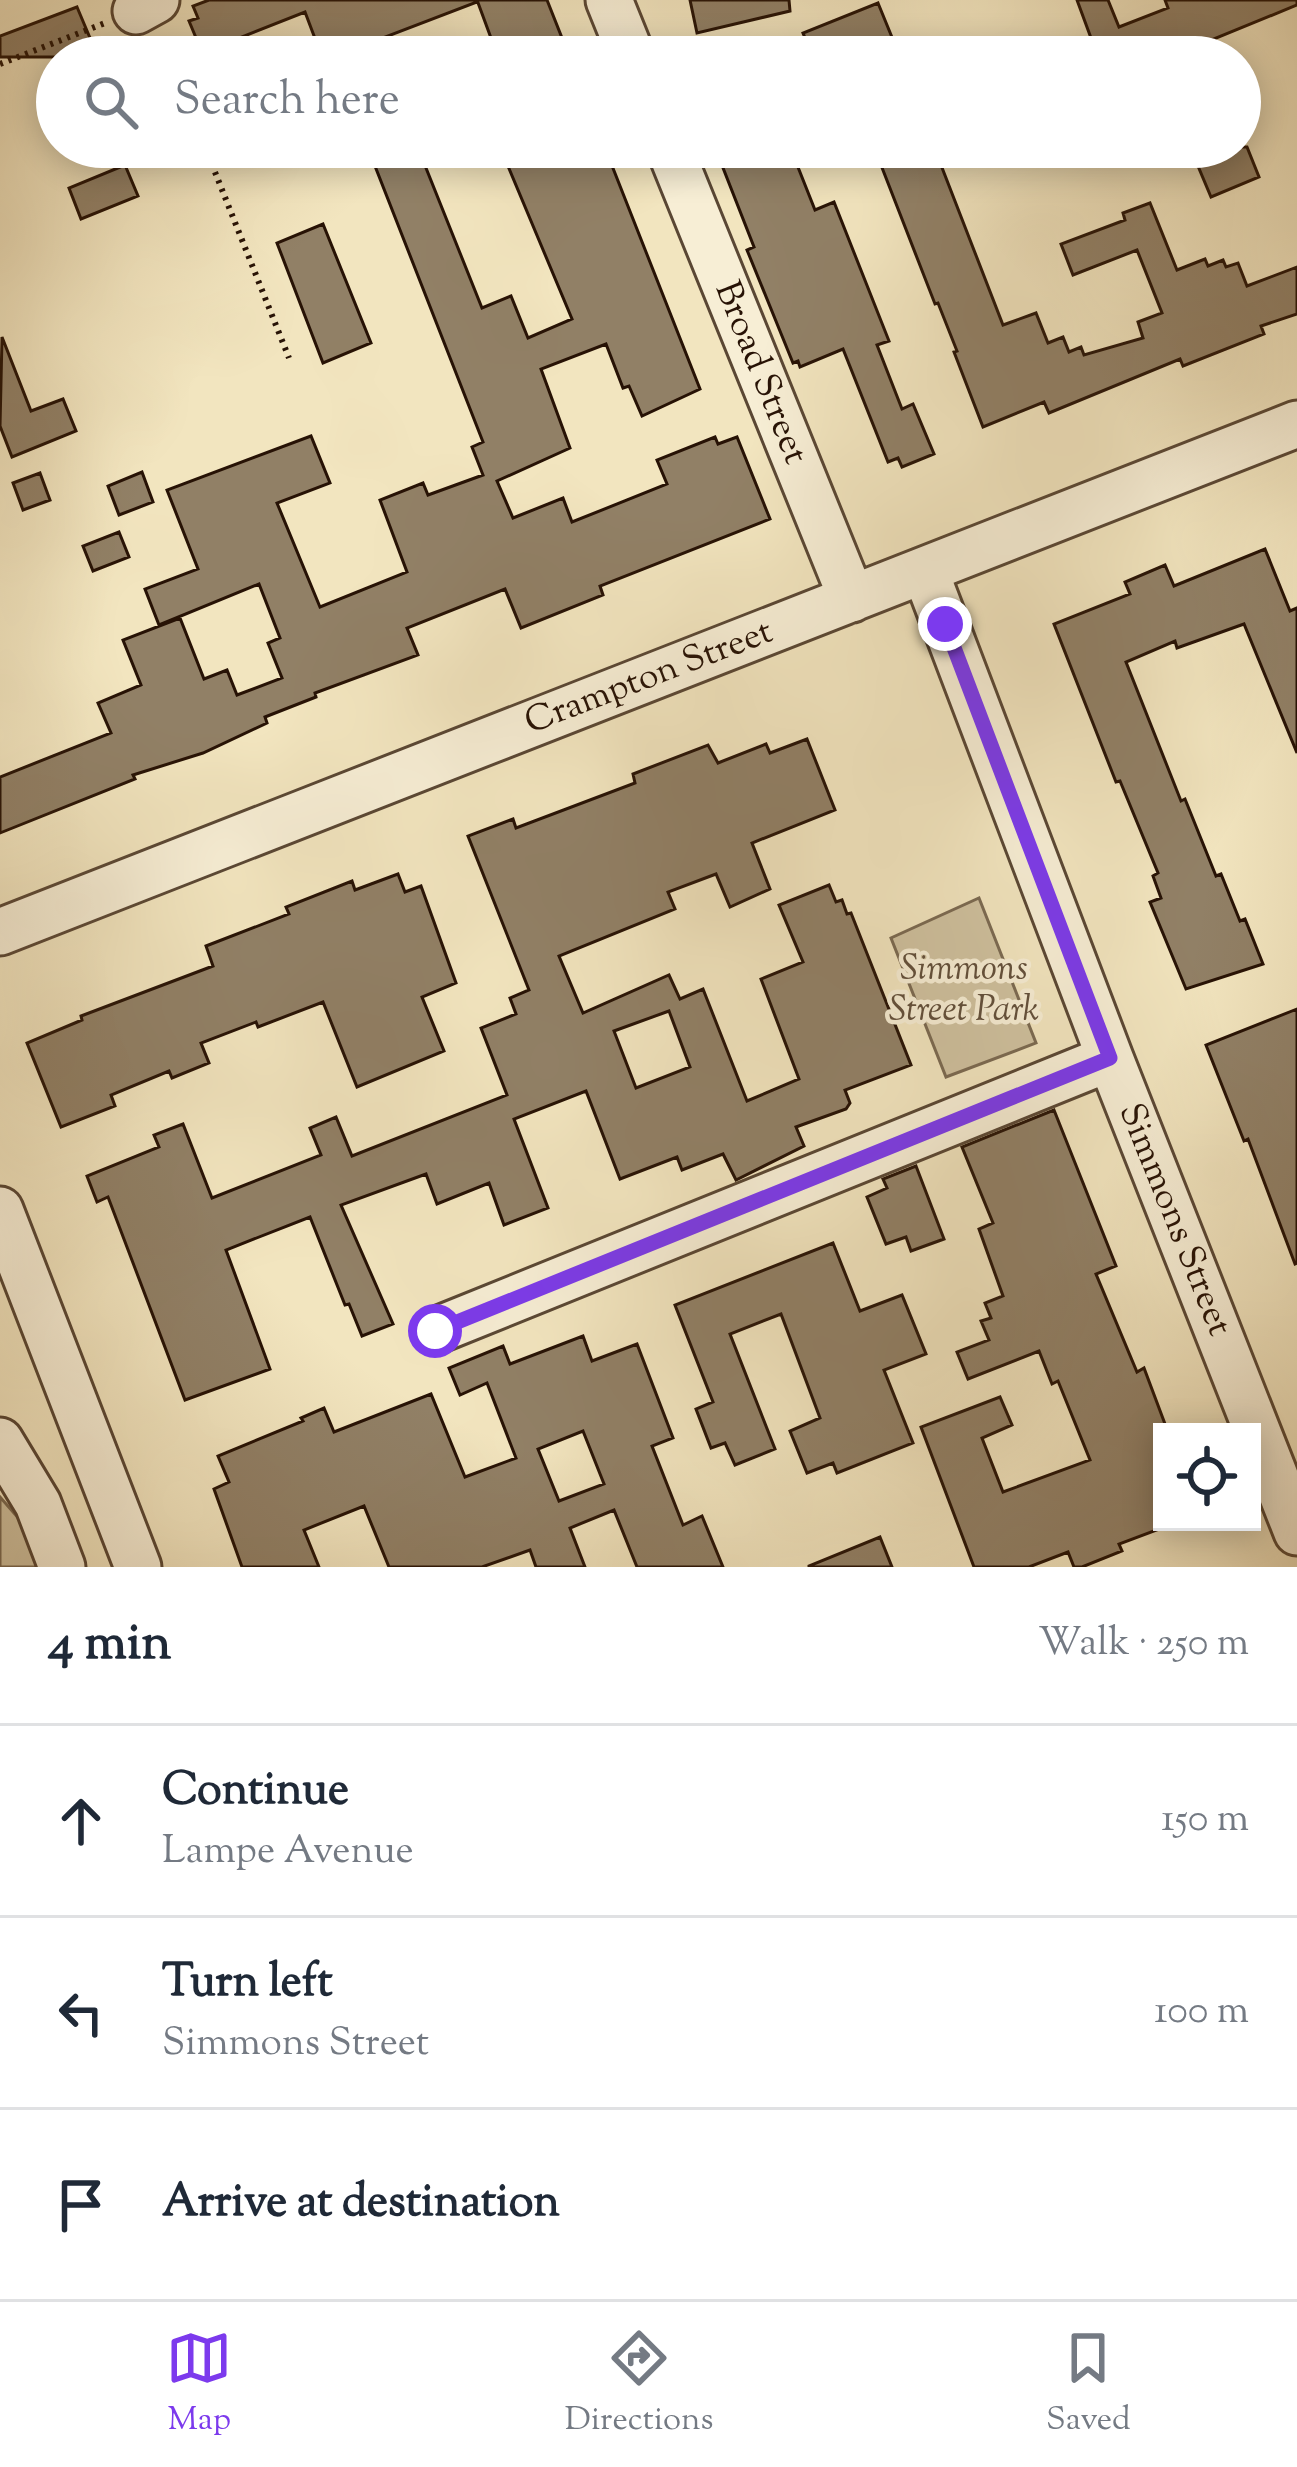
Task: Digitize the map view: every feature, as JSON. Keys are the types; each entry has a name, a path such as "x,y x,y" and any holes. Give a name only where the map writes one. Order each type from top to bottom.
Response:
{"street":[{"path":"609,0 624,36"},
{"name":"Broad Street","path":"678,168 852,599"},
{"name":"Crampton Street","path":"0,932 1297,424"},
{"name":"Simmons Street","path":"925,571 1297,1532"},
{"path":"435,1331 1110,1058"},
{"path":"0,1210 139,1567"},
{"path":"0,1441 38,1504 62,1567"}],"path":[{"path":"69,36 146,5"},
{"path":"0,64 36,49"},
{"path":"213,168 289,358"}],"green space":[{"name":"Simmons Street Park","path":"979,898 1036,1043 946,1077 891,938"},
{"path":"0,1497 27,1528 48,1567 0,1567"}],"building":[{"path":"209,0 477,0 388,36 314,36 305,12 244,36 195,36 189,21 198,18 193,6"},
{"path":"477,0 547,0 561,36 490,36"},
{"path":"690,0 789,0 790,11 697,33"},
{"path":"1077,0 1108,0 1119,27 1168,8 1165,0 1297,0 1297,5 1221,36 1090,36"},
{"path":"878,3 891,36 804,36"},
{"path":"77,7 89,36 36,36 36,57 0,57 0,36"},
{"path":"126,168 138,196 81,219 69,188"},
{"path":"376,168 426,168 482,308 511,296 528,338 572,319 509,168 613,168 700,389 642,416 629,386 623,388 606,344 541,369 570,448 497,481 513,518 563,498 572,522 667,484 657,460 715,437 718,444 737,437 770,519 600,586 603,595 521,628 505,589 407,628 418,655 315,693 316,697 265,717 267,723 203,753 133,775 135,779 0,833 0,777 111,733 98,703 141,685 123,640 180,618 204,679 227,670 237,695 282,678 268,643 280,638 259,584 159,625 145,589 198,569 167,490 311,436 330,483 277,503 320,607 407,572 380,500 423,483 428,495 483,475 472,447 483,442"},
{"path":"723,168 798,168 815,210 834,202 889,341 877,345 902,409 913,404 934,454 902,467 898,458 888,462 843,349 800,367 798,361 793,363 747,250 754,247"},
{"path":"882,168 942,168 1003,325 1036,313 1048,343 1063,337 1069,352 1081,347 1084,355 1143,338 1138,322 1162,313 1137,250 1073,275 1061,244 1125,220 1123,213 1150,203 1177,270 1205,259 1208,266 1223,260 1226,267 1238,263 1247,286 1297,267 1297,314 1261,326 1264,334 1183,366 1180,359 1049,413 1044,402 983,427"},
{"path":"1199,168 1255,168 1259,177 1211,197"},
{"path":"323,224 371,343 323,363 277,243"},
{"path":"2,337 31,411 63,399 76,431 12,457 0,426"},
{"path":"142,472 153,502 119,515 108,486"},
{"path":"40,473 50,500 23,510 13,483"},
{"path":"119,532 129,557 93,571 83,546"},
{"path":"1265,549 1290,611 1297,608 1297,753 1244,624 1177,648 1175,641 1126,662 1181,801 1185,799 1216,876 1221,874 1263,964 1186,989 1150,902 1161,898 1153,876 1158,873 1120,781 1116,782 1054,624 1130,594 1125,582 1165,565 1174,586"},
{"path":"807,739 835,810 752,843 770,889 730,907 716,874 668,892 675,909 559,956 583,1013 669,975 680,999 703,989 747,1101 799,1079 761,979 803,962 779,905 829,885 836,902 842,900 847,914 851,913 911,1065 845,1090 850,1103 846,1109 796,1127 804,1146 736,1180 723,1154 682,1170 677,1157 620,1179 586,1091 514,1119 548,1208 504,1225 489,1183 437,1204 426,1174 341,1205 393,1324 362,1336 310,1217 226,1250 270,1369 185,1400 108,1197 97,1202 87,1176 159,1147 154,1135 183,1124 212,1198 321,1155 310,1128 336,1117 352,1156 507,1095 481,1028 516,1014 510,998 529,990 468,836 513,819 516,828 635,783 633,774 708,745 718,763 766,744 770,753","holes":["669,1011 690,1067 636,1088 614,1031"]},
{"path":"398,874 405,892 421,886 456,983 422,997 444,1051 357,1087 323,1002 201,1043 209,1063 172,1078 169,1071 111,1095 115,1106 61,1127 27,1043 82,1020 81,1016 213,966 206,946 289,914 286,907 352,881 355,890"},
{"path":"1297,1009 1297,1263 1295,1264 1206,1045"},
{"path":"1054,1110 1116,1266 1096,1274 1137,1372 1144,1368 1165,1423 1153,1423 1154,1531 1119,1544 1122,1551 1082,1567 1074,1567 1068,1552 1029,1567 974,1567 921,1427 1000,1397 1012,1425 982,1438 1003,1492 1090,1460 1058,1381 1052,1384 1039,1351 968,1379 957,1352 989,1340 981,1321 991,1318 985,1303 1003,1296 979,1229 993,1223 962,1147"},
{"path":"916,1166 944,1239 911,1251 906,1237 886,1244 867,1197 887,1188 883,1179"},
{"path":"833,1243 860,1311 902,1295 926,1354 884,1370 913,1443 837,1473 833,1463 807,1473 790,1431 820,1418 781,1314 730,1334 775,1449 735,1465 725,1443 711,1448 696,1409 713,1402 675,1305"},
{"path":"583,1336 592,1361 637,1344 673,1438 652,1446 683,1525 702,1516 723,1567 637,1567 614,1510 570,1528 585,1567 536,1567 530,1550 482,1567 389,1567 364,1506 304,1530 319,1567 242,1567 214,1489 229,1482 218,1456 324,1408 334,1432 431,1394 465,1477 516,1458 487,1383 460,1395 449,1368 503,1346 510,1364","holes":["583,1431 604,1484 559,1501 538,1449"]},
{"path":"880,1537 892,1567 809,1567 809,1566"}],"route":[{"path":"435,1331 1110,1058 945,624"}]}
